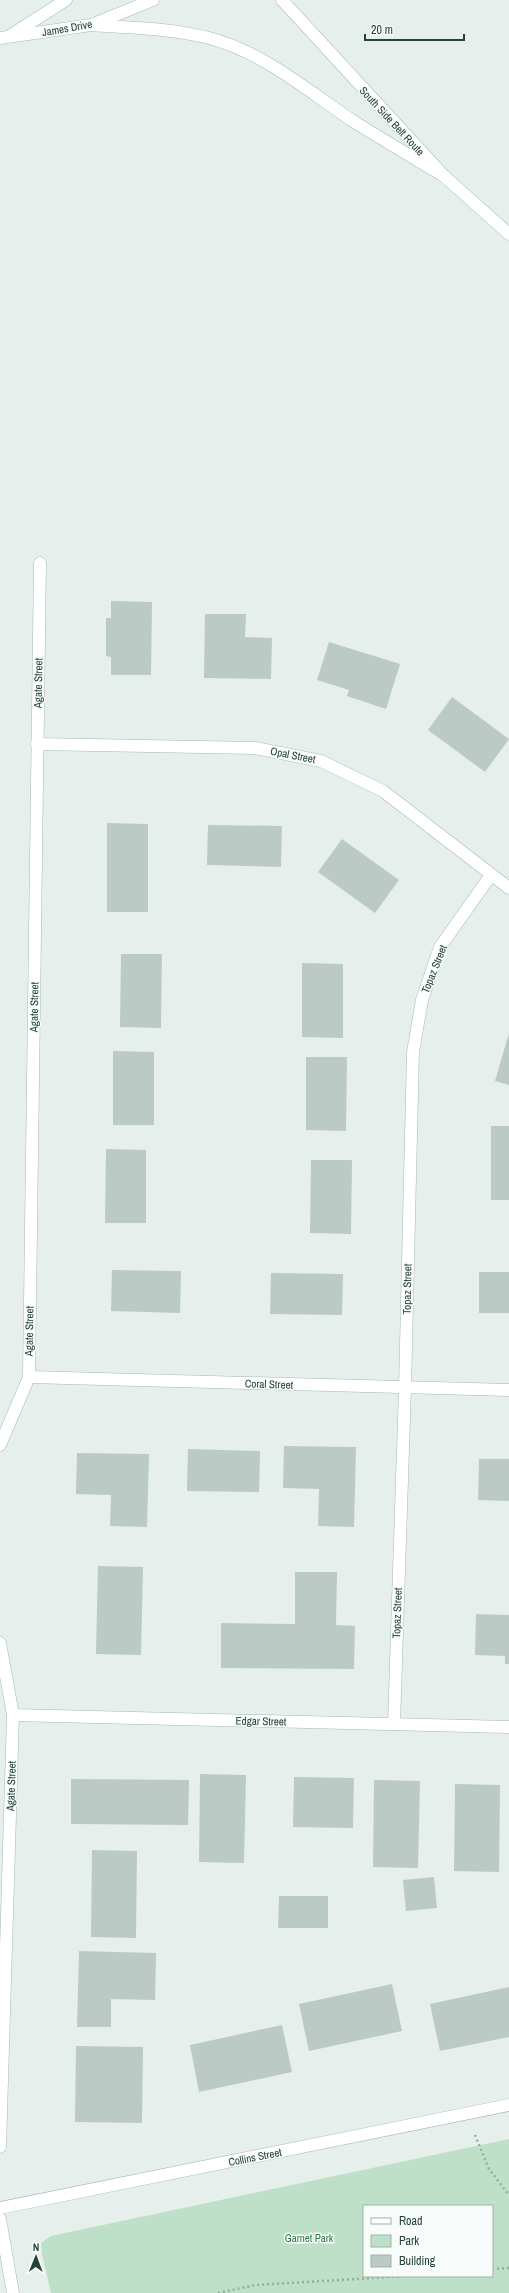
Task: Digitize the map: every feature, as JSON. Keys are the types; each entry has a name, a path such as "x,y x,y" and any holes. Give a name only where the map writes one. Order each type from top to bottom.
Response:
{"street":[{"path":"4,38 66,0"},
{"name":"James Drive","path":"4,38 91,25 153,0"},
{"name":"South Side Belt Route","path":"282,0 444,176 509,234"},
{"path":"91,25 161,30 209,38 242,51 283,72 354,121 444,176"},
{"name":"Agate Street","path":"0,1445 29,1377 40,563"},
{"name":"Opal Street","path":"37,744 255,748 321,761 383,791 509,888"},
{"name":"Topaz Street","path":"394,1724 405,1388 413,1052 422,1000 440,947 491,875"},
{"name":"Coral Street","path":"29,1377 509,1390"},
{"name":"Agate Street","path":"0,1643 13,1714 0,2147"},
{"name":"Edgar Street","path":"13,1714 509,1727"},
{"name":"Collins Street","path":"0,2208 509,2105"},
{"path":"0,2219 13,2293"}],"path":[{"path":"469,2114 478,2146 489,2169 509,2195"},
{"path":"493,2269 509,2268"},
{"path":"218,2293 255,2286 393,2277"}],"green space":[{"name":"Garnet Park","path":"509,2139 509,2293 51,2293 41,2243 51,2236"}],"building":[{"path":"111,601 152,602 151,675 111,675 111,657 106,656 106,618 111,618"},
{"path":"205,614 246,614 245,637 272,638 271,679 204,678"},
{"path":"329,642 400,664 386,709 347,696 349,690 317,680"},
{"path":"452,697 509,739 485,772 428,730"},
{"path":"107,823 148,824 148,912 107,912"},
{"path":"208,825 282,826 281,867 207,865"},
{"path":"342,839 399,880 375,913 318,872"},
{"path":"121,954 162,954 161,1028 120,1027"},
{"path":"302,963 343,964 343,1038 302,1037"},
{"path":"509,1033 509,1085 495,1081"},
{"path":"113,1051 154,1052 154,1125 113,1125"},
{"path":"306,1057 347,1057 346,1131 306,1130"},
{"path":"491,1126 509,1126 509,1200 491,1200"},
{"path":"106,1149 146,1150 146,1223 105,1223"},
{"path":"311,1160 352,1160 351,1234 310,1233"},
{"path":"112,1270 181,1271 180,1313 111,1311"},
{"path":"479,1272 509,1272 509,1313 479,1313"},
{"path":"271,1273 343,1274 342,1315 270,1314"},
{"path":"284,1446 356,1447 354,1527 318,1526 319,1489 283,1488"},
{"path":"188,1449 260,1451 259,1492 187,1491"},
{"path":"77,1453 149,1454 147,1527 110,1526 111,1495 76,1494"},
{"path":"479,1459 509,1459 509,1501 478,1500"},
{"path":"98,1566 143,1567 141,1655 96,1654"},
{"path":"295,1572 337,1572 336,1625 355,1626 354,1669 221,1668 221,1623 295,1624"},
{"path":"476,1614 509,1615 509,1664 505,1664 505,1656 475,1655"},
{"path":"200,1774 246,1775 244,1863 199,1862"},
{"path":"294,1777 354,1778 353,1828 293,1827"},
{"path":"71,1779 189,1780 188,1825 71,1824"},
{"path":"374,1780 420,1781 418,1868 373,1867"},
{"path":"455,1784 500,1785 499,1872 454,1871"},
{"path":"92,1850 137,1851 136,1938 91,1937"},
{"path":"434,1877 437,1908 406,1911 403,1880"},
{"path":"279,1896 328,1896 328,1928 278,1928"},
{"path":"79,1951 156,1953 155,2000 111,1999 111,2027 77,2027"},
{"path":"392,1984 402,2031 309,2051 299,2004"},
{"path":"509,1987 509,2037 440,2051 430,2004"},
{"path":"282,2025 292,2072 199,2092 190,2045"},
{"path":"76,2046 143,2047 142,2123 75,2122"}]}
